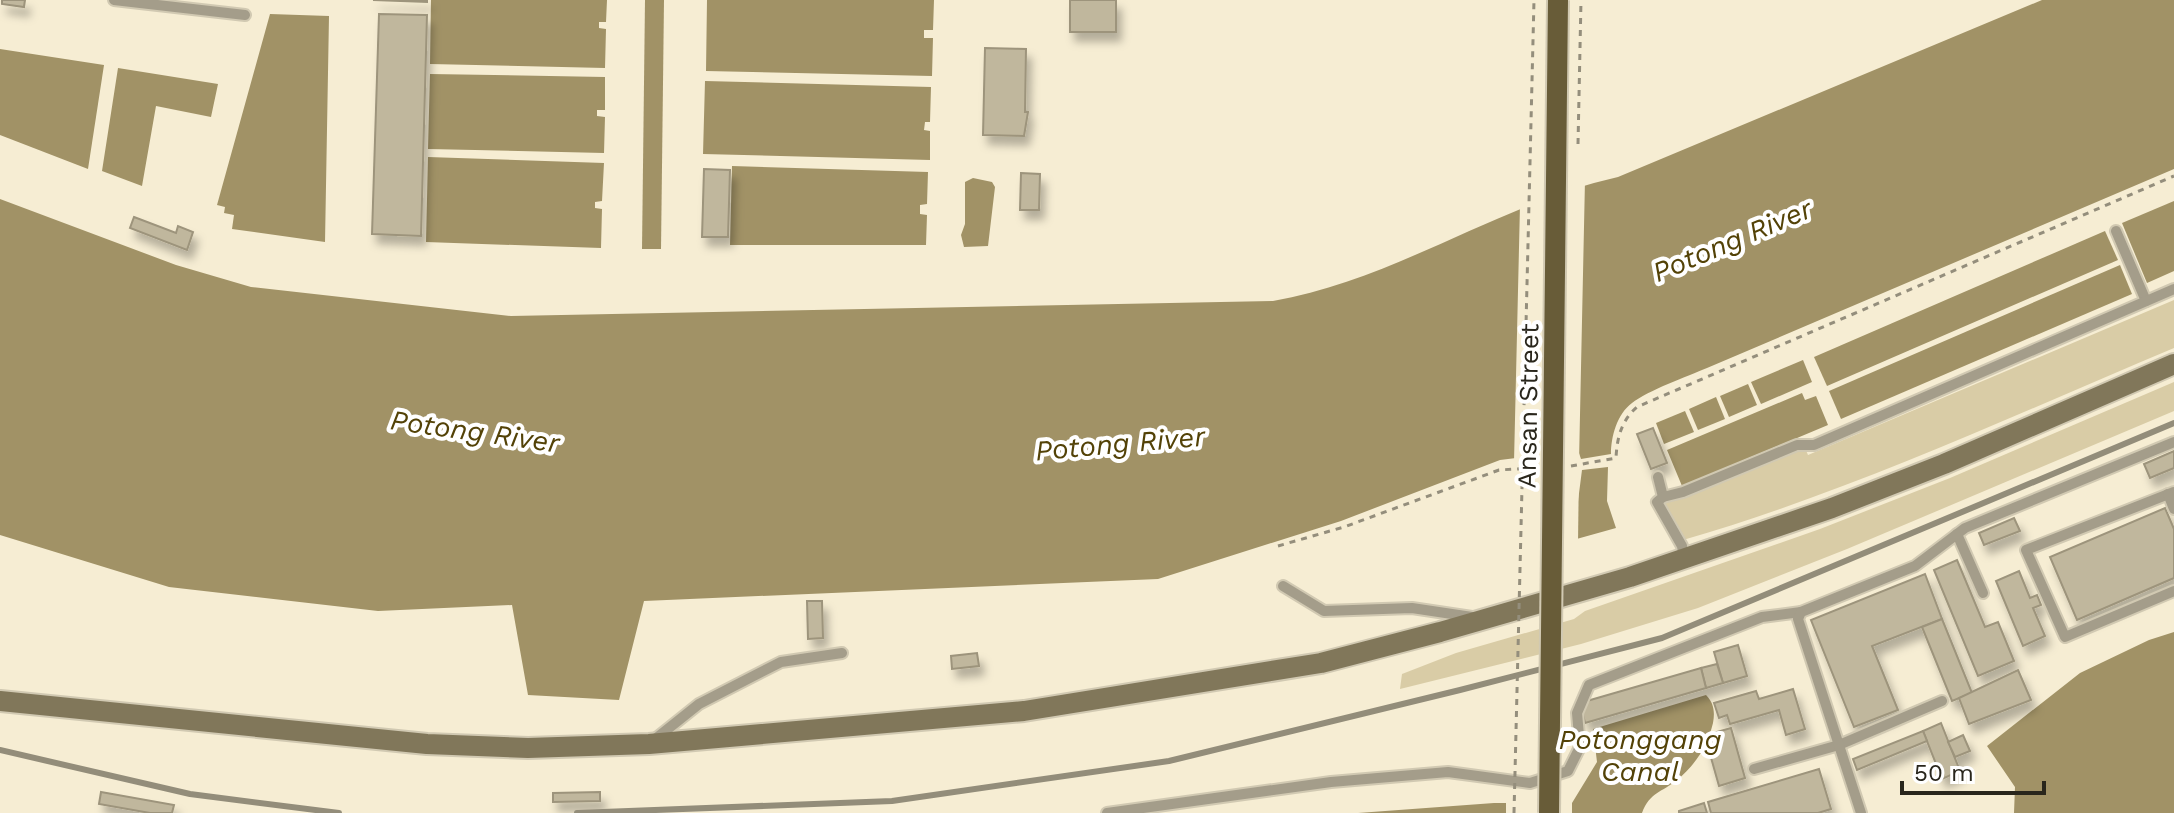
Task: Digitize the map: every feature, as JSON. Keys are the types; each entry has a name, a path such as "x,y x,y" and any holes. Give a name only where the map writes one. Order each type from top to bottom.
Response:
{"main road":[{"name":"Ansan Street","path":"1549,813 1558,0"},
{"path":"0,701 427,744 528,748 649,744 1024,711 1321,663 1684,561 1944,464 2174,364"}],"lane":[{"path":"114,0 245,15"},
{"path":"2116,231 2146,301"},
{"path":"1684,561 1682,546 1657,502 1663,497 1683,492 1797,445 1814,445 2174,289"},
{"path":"1107,813 1331,782 1448,772 1530,783 1568,771 1580,747 1577,713 1589,685 1762,617 1801,612 1915,566 1965,528 2174,442"},
{"path":"1658,477 1663,497"},
{"path":"2174,509 2171,493 2026,550 2065,637 2174,591"},
{"path":"1957,534 1983,593"},
{"path":"1283,586 1324,611 1412,608 1486,619"},
{"path":"1801,612 1798,619 1861,813"},
{"path":"649,744 699,704 781,662 842,653"},
{"path":"1754,769 1839,745 1942,701"}],"path":[{"path":"1514,813 1534,0"},
{"path":"1568,466 1616,458 1621,427 1627,415 1637,407 2174,176"},
{"path":"1278,546 1344,527 1499,470 1541,467"}],"shaded area":[{"path":"2174,300 2174,348 1870,476 1683,540 1664,507 1665,502 1687,497 1805,448 1808,455"},
{"path":"2174,382 2174,411 1847,549 1698,608 1581,644 1400,689 1402,674 1456,653 1574,619 1585,611 1820,529 1950,478"}],"water":[{"path":"431,0 607,0 606,22 599,22 599,28 606,29 605,68 430,64"},
{"path":"645,0 664,0 661,249 642,249"},
{"path":"707,0 934,0 933,30 924,30 924,38 933,38 932,76 706,71"},
{"name":"Potong River","path":"2042,0 2174,0 2174,169 1647,394 1622,413 1614,433 1611,454 1581,459 1578,450 1500,460 1341,521 1158,579 644,601 619,700 528,695 512,605 378,611 169,587 0,535 0,199 176,265 251,287 511,316 1273,301 1362,277 1531,205 1618,177"},
{"path":"270,14 329,16 325,242 232,229 234,215 224,213 225,207 217,205"},
{"path":"0,49 104,65 88,169 0,135"},
{"path":"118,68 218,84 211,117 156,106 142,186 102,171"},
{"path":"430,74 605,77 605,110 597,110 597,116 605,117 604,153 428,149"},
{"path":"705,81 931,87 930,122 925,122 924,130 930,131 930,160 703,154"},
{"path":"428,157 604,163 602,201 595,202 595,208 602,209 601,248 426,242"},
{"path":"732,166 928,172 927,204 920,205 920,214 927,215 926,245 730,245"},
{"path":"973,178 992,182 995,187 988,246 964,247 961,235 965,224 965,182"},
{"path":"2174,201 2174,271 2147,283 2122,223"},
{"path":"2105,231 2118,260 1827,386 1814,357"},
{"path":"2120,265 2132,294 1841,419 1829,391"},
{"path":"1803,360 1812,382 1761,404 1751,382"},
{"path":"1748,384 1757,405 1729,417 1720,396"},
{"path":"1802,393 1805,400 1816,396 1828,425 1682,486 1667,450"},
{"path":"1716,397 1725,419 1698,430 1689,409"},
{"path":"1685,411 1694,432 1664,444 1656,423"},
{"path":"1608,467 1607,501 1616,528 1573,540 1582,470"},
{"path":"2174,632 2174,813 2014,813 2015,787 1987,746 2080,673 2149,640"},
{"name":"Potonggang Canal","path":"1706,695 1714,715 1704,747 1690,768 1652,797 1642,813 1358,813 1494,803 1572,803 1597,762 1593,729"}],"pier":[{"path":"1585,180 1579,462 1576,455 1514,462 1520,205"},
{"path":"1579,467 1578,543 1572,544 1569,539"},
{"path":"1572,795 1572,813 1506,813 1506,799 1570,799"}],"building":[{"path":"2,0 25,0 24,7 2,4"},
{"path":"373,0 427,0 427,2"},
{"path":"1070,0 1116,0 1116,32 1070,32"},
{"path":"379,14 427,15 421,236 372,234"},
{"path":"985,48 1026,49 1025,112 1028,112 1024,136 983,135"},
{"path":"704,169 730,170 728,237 702,237"},
{"path":"1021,173 1040,174 1039,210 1020,210"},
{"path":"134,217 176,233 178,226 193,232 187,250 130,228"},
{"path":"1653,428 1667,463 1651,469 1637,434"},
{"path":"2174,451 2174,468 2150,478 2144,464"},
{"path":"2165,508 2174,529 2174,578 2077,620 2050,557"},
{"path":"2014,518 2020,531 1984,545 1979,533"},
{"path":"1957,560 1985,627 1998,622 2014,661 1978,676 1934,570"},
{"path":"2019,571 2030,598 2037,595 2041,605 2033,608 2045,636 2023,646 1996,581"},
{"path":"1925,574 1942,619 1872,646 1898,710 1854,727 1811,620"},
{"path":"807,601 822,601 823,638 808,639"},
{"path":"1942,619 1972,693 1952,701 1922,627"},
{"path":"1738,645 1747,676 1723,683 1714,652"},
{"path":"977,653 979,666 952,669 951,656"},
{"path":"1717,664 1723,683 1706,688 1701,668"},
{"path":"1701,668 1706,688 1585,723 1580,703"},
{"path":"2018,670 2031,700 1969,724 1959,698"},
{"path":"1793,689 1805,729 1786,735 1779,710 1730,724 1727,715 1719,718 1714,703 1756,691 1759,699"},
{"path":"1941,723 1960,771 1942,779 1923,731"},
{"path":"1731,728 1745,778 1719,786 1708,747 1713,733"},
{"path":"1923,731 1927,741 1857,770 1853,759"},
{"path":"1963,735 1970,751 1955,757 1948,742"},
{"path":"1819,769 1831,809 1818,813 1711,813 1708,802"},
{"path":"101,792 174,805 172,813 150,813 99,804"},
{"path":"600,792 600,801 553,802 553,793"},
{"path":"1704,803 1707,813 1679,813 1679,811"}],"railway":[{"path":"577,813 892,801 1169,761 1460,690 1662,638 2174,423"},
{"path":"0,750 190,794 339,813"}]}
